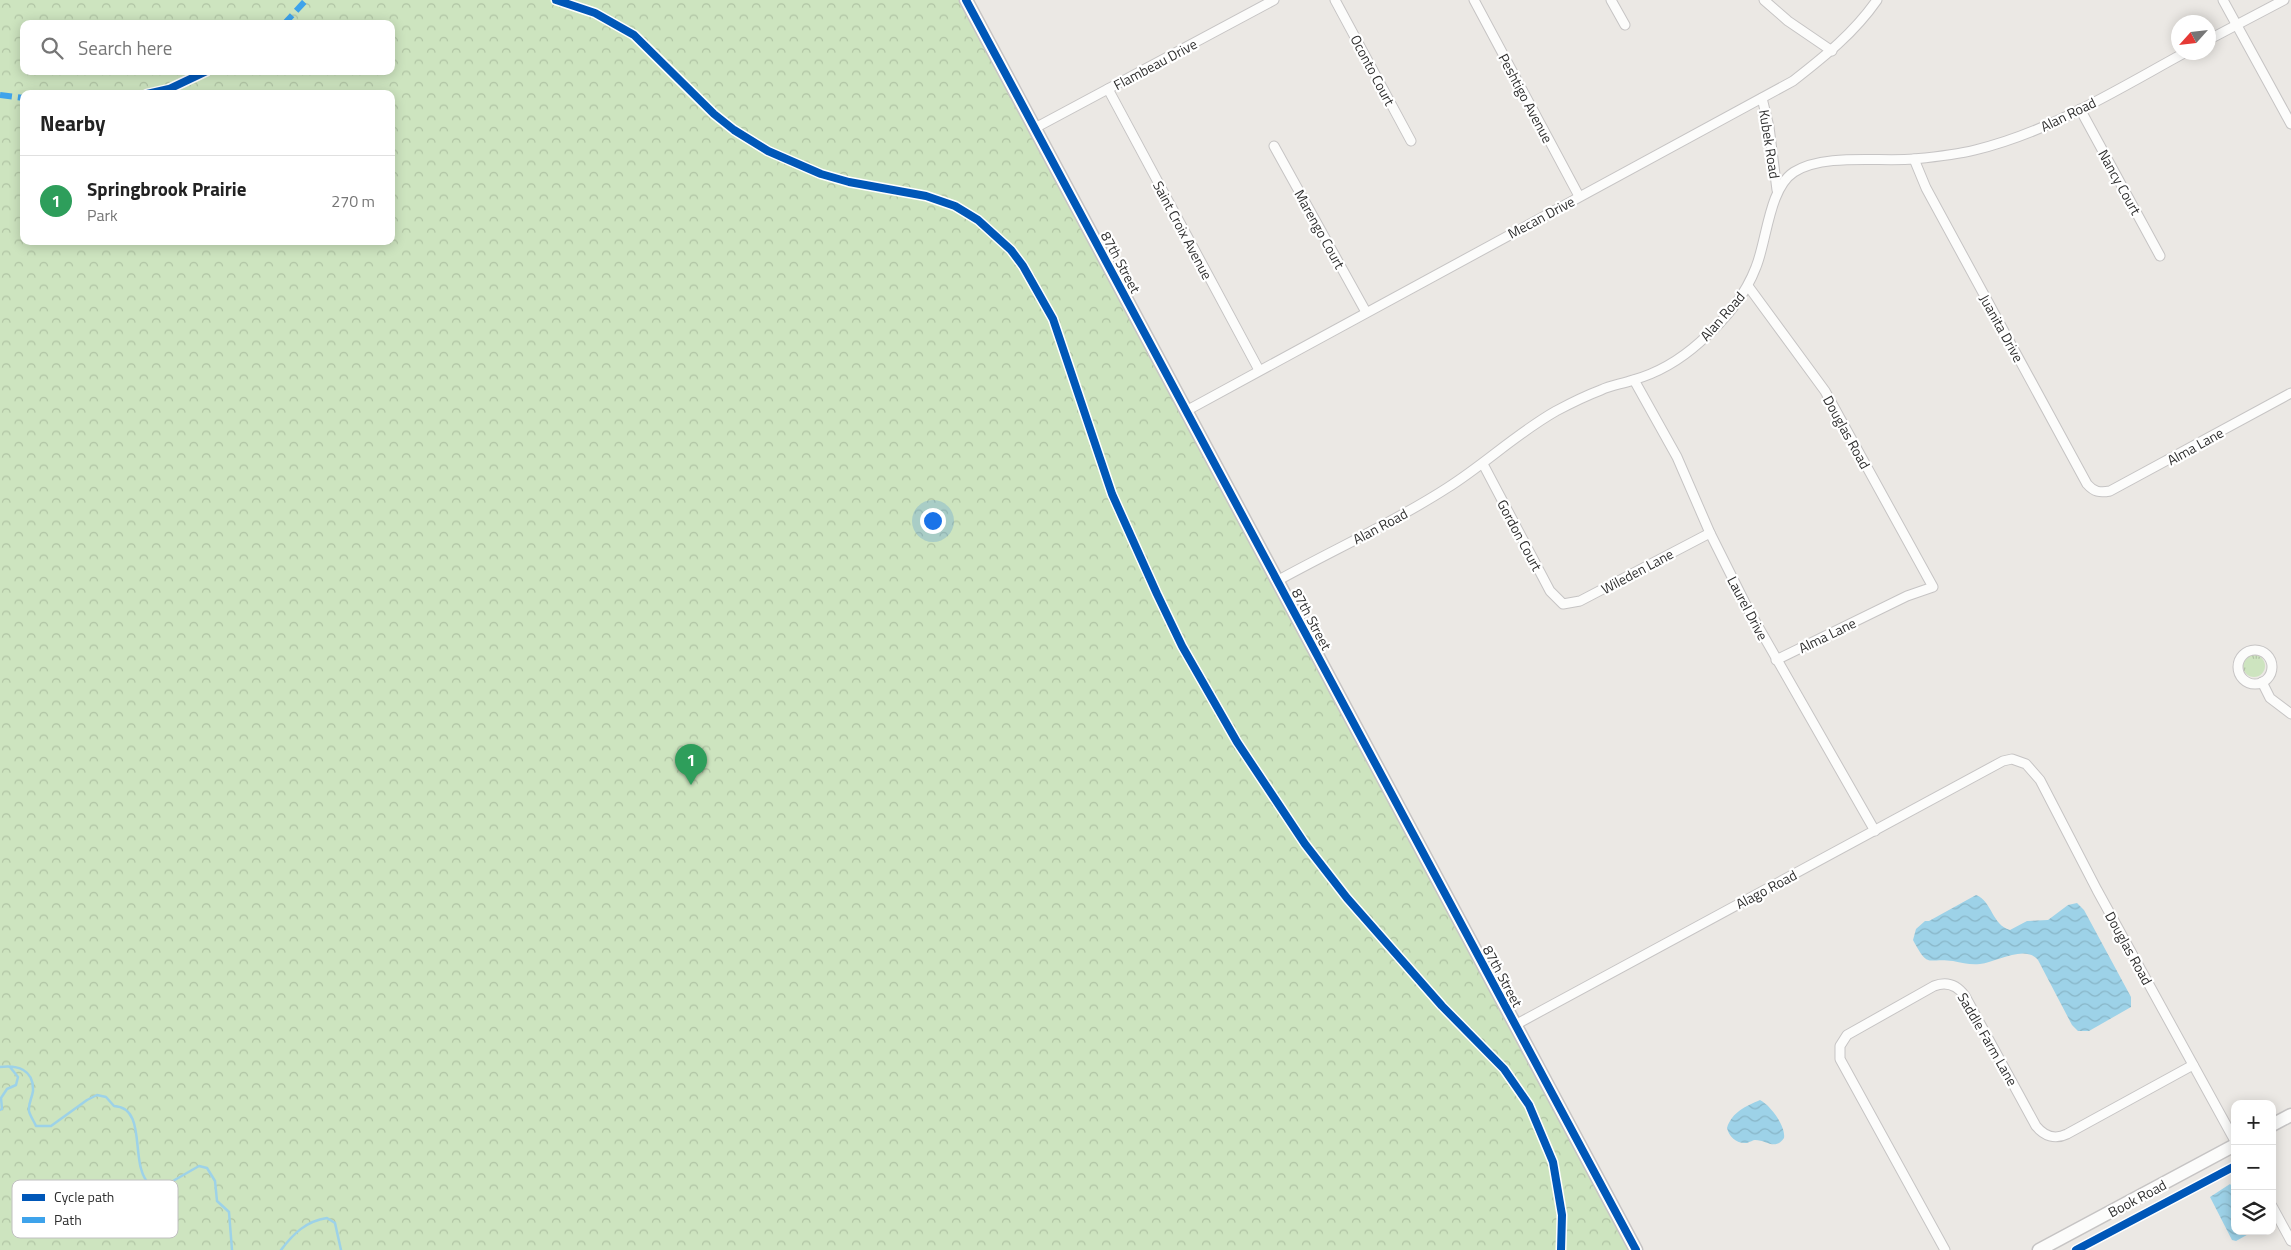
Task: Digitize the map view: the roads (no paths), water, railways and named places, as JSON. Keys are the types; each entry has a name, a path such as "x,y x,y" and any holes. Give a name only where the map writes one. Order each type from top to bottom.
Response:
{"street":[{"name":"87th Street","path":"966,0 1636,1250"},
{"name":"Flambeau Drive","path":"1035,128 1274,0"},
{"name":"Oconto Court","path":"1335,0 1411,141"},
{"name":"Peshtigo Avenue","path":"1474,0 1579,196"},
{"path":"1612,0 1625,26"},
{"path":"1764,0 1788,21 1832,51"},
{"name":"Mecan Drive","path":"1186,411 1793,81 1832,51 1862,22 1877,0"},
{"path":"2223,0 2291,124"},
{"path":"2216,36 2284,0"},
{"name":"Alan Road","path":"1277,581 1430,499 1483,464 1510,441 1554,412 1602,389 1634,380 1667,366 1700,342 1721,321 1748,286 1762,249 1777,190 1793,172 1808,165 1829,161 1914,159 1966,152 2001,144 2080,109 2171,60"},
{"name":"Saint Croix Avenue","path":"1108,90 1259,370"},
{"name":"Kubek Road","path":"1762,98 1769,127 1777,190"},
{"name":"Nancy Court","path":"2080,109 2160,256"},
{"name":"Marengo Court","path":"1274,146 1366,312"},
{"name":"Juanita Drive","path":"1914,159 1926,188 2087,484 2097,492"},
{"name":"Douglas Road","path":"1748,286 1825,391 1933,587"},
{"name":"Laurel Drive","path":"1634,380 1677,457 1710,533 1776,660 1874,831"},
{"name":"Alma Lane","path":"2097,492 2110,491 2120,486 2291,393"},
{"name":"Gordon Court","path":"1483,464 1550,591 1562,604"},
{"name":"Wileden Lane","path":"1562,604 1580,601 1710,533"},
{"name":"Alma Lane","path":"1776,660 1908,596 1933,587"},
{"path":"2262,682 2270,698 2291,714"},
{"name":"Douglas Road","path":"2020,760 2032,769 2040,780 2097,890 2231,1134"},
{"name":"Alago Road","path":"1515,1025 2003,761 2020,760"},
{"name":"Saddle Farm Lane","path":"1945,1250 1840,1059 1840,1046 1847,1035 1934,986 1946,984 1957,987 1965,996 2036,1126 2044,1134 2053,1137 2067,1134 2193,1066"},
{"path":"2276,1123 2291,1115"},
{"name":"Book Road","path":"2039,1250 2231,1147"},
{"path":"2276,1213 2291,1241"}],"water":[{"path":"1976,895 1986,902 1999,923 2010,930 2027,921 2048,920 2068,905 2077,903 2084,910 2131,997 2131,1007 2089,1031 2078,1031 2072,1025 2038,960 2032,955 2010,955 1987,963 1976,964 1926,959 1913,940 1916,929 1925,921 1929,921"},
{"path":"1760,1100 1768,1106 1780,1122 1784,1138 1777,1144 1759,1140 1743,1143 1732,1137 1728,1131 1729,1122 1740,1110"},
{"path":"2231,1185 2231,1235 2247,1235 2236,1241 2232,1240 2210,1197"}],"waterway":[{"path":"0,1067 18,1068 27,1073 31,1078 33,1091 29,1111 36,1126 51,1126 97,1095 106,1097 114,1106 125,1109 131,1116 135,1127 140,1164 147,1180"},
{"path":"0,1110 2,1109 1,1098 7,1089 16,1085 18,1077 10,1067"},
{"path":"175,1180 199,1166 207,1168 215,1181 217,1201 229,1212 232,1250"},
{"path":"281,1250 306,1225 327,1218 335,1223 341,1250"}],"place":[{"name":"Springbrook Prairie","path":"691,785"}]}
